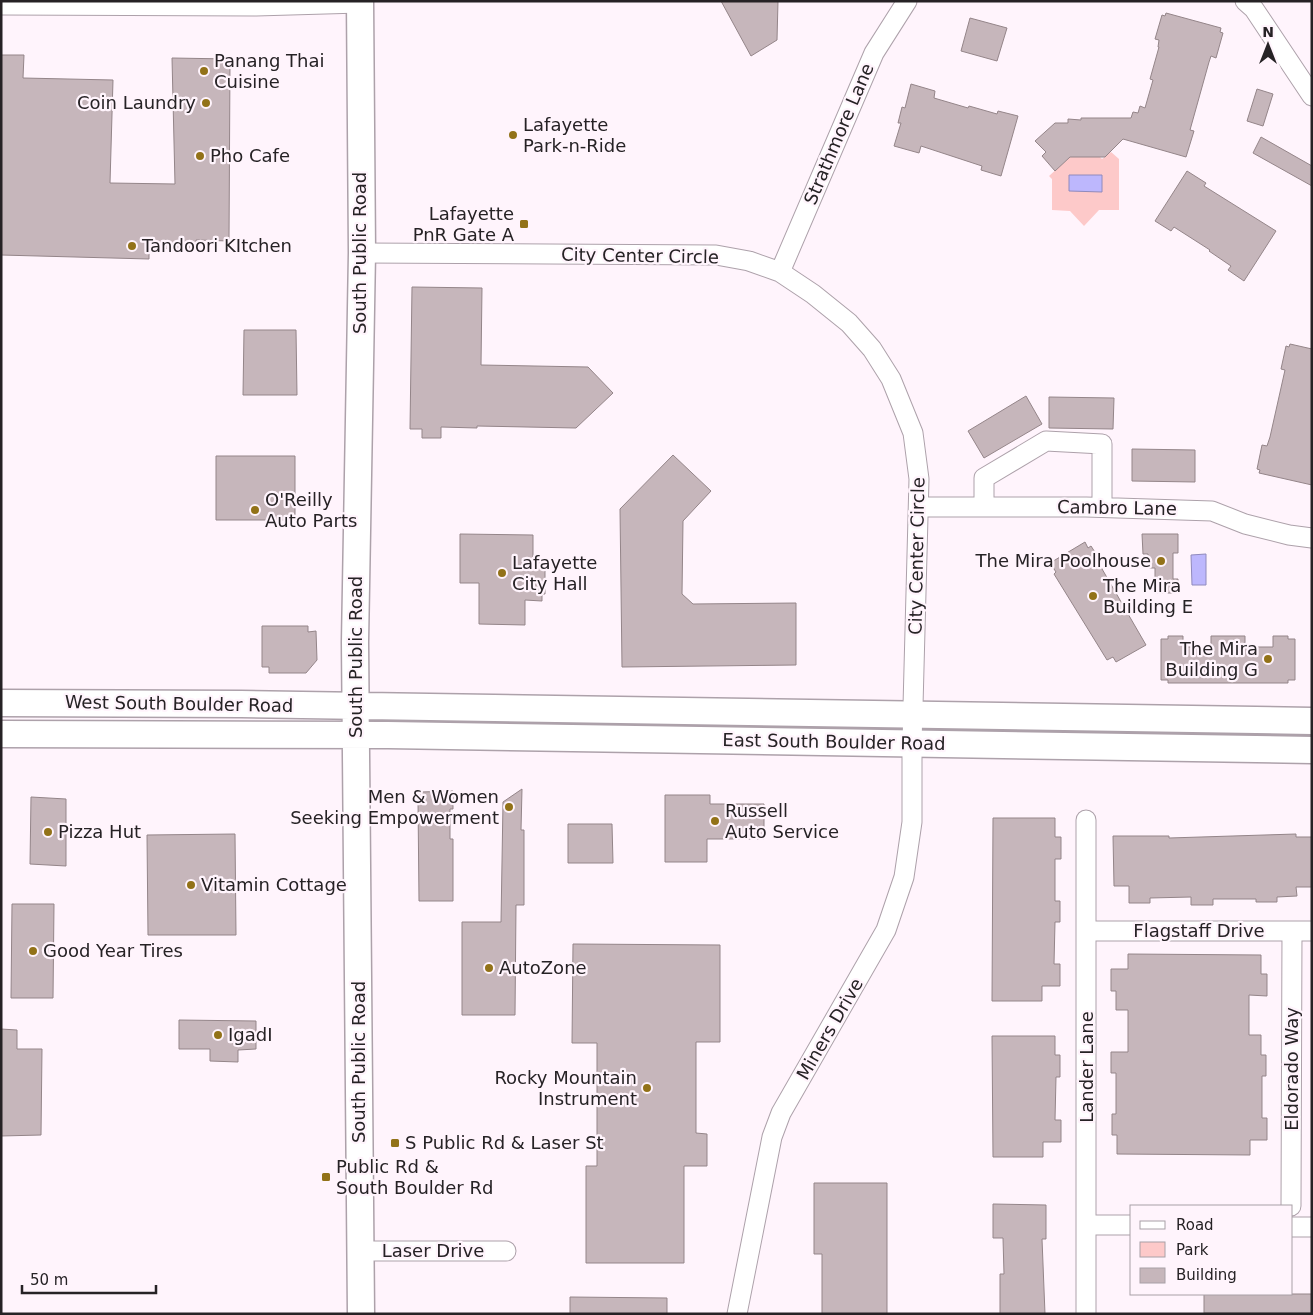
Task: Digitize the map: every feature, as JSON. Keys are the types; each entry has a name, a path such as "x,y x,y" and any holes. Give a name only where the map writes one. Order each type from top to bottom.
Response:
{"main road":[{"name":"South Public Road","path":"360,2 362,253 355,642 361,1314"},
{"name":"West South Boulder Road","path":"1,702 357,706"},
{"name":"East South Boulder Road","path":"357,706 1312,720"},
{"name":"West South Boulder Road","path":"1,734 356,734"},
{"name":"East South Boulder Road","path":"356,734 1312,750"}],"street":[{"name":"Strathmore Lane","path":"780,272 874,53 907,1"},
{"path":"1245,1 1254,9 1312,96"},
{"path":"1,5 256,6 360,2"},
{"name":"City Center Circle","path":"362,253 716,255 750,261 780,272 813,294 849,323 872,349 891,379 912,433 919,479 912,744"},
{"path":"984,506 984,478 1046,441 1102,444 1102,507"},
{"name":"Cambro Lane","path":"919,507 1102,507 1212,511 1245,524 1288,535 1312,538"},
{"name":"Miners Drive","path":"737,1314 772,1137 781,1113 886,930 904,877 912,822 912,744"},
{"name":"Lander Lane","path":"1086,820 1086,1314"},
{"name":"Flagstaff Drive","path":"1086,931 1312,932"},
{"name":"Eldorado Way","path":"1291,1205 1292,931"},
{"path":"1087,1224 1130,1225"},
{"path":"1293,1227 1312,1227"},
{"name":"Laser Drive","path":"360,1251 506,1251"}],"green space":[{"path":"1083,146 1089,146 1102,159 1111,152 1119,159 1119,210 1099,210 1084,226 1070,211 1052,210 1052,179 1049,176 1070,157 1083,157"}],"shaded area":[{"path":"1069,175 1102,175 1102,192 1069,191"},
{"path":"1206,554 1206,585 1192,585 1191,555"}],"building":[{"path":"721,1 778,1 777,40 751,56"},
{"path":"1166,13 1221,28 1220,32 1223,33 1216,58 1211,56 1209,62 1190,130 1194,131 1186,157 1123,139 1105,157 1070,157 1055,171 1042,156 1046,152 1035,141 1055,123 1068,123 1068,119 1081,120 1081,118 1131,118 1133,112 1138,113 1140,106 1145,108 1153,80 1150,79 1159,47 1159,40 1155,39 1162,15 1165,16"},
{"path":"970,18 1007,28 997,61 961,51"},
{"path":"1,55 24,55 23,78 113,80 110,183 175,184 172,58 230,59 229,241 196,240 196,249 149,248 149,259 1,255"},
{"path":"911,84 935,91 934,98 968,108 969,106 997,114 998,111 1018,116 1001,176 981,170 982,166 921,146 919,153 894,146 901,123 898,123 902,107 905,108"},
{"path":"1257,89 1273,94 1263,126 1247,121"},
{"path":"1261,137 1312,166 1312,186 1253,153"},
{"path":"1187,171 1206,183 1204,186 1276,231 1244,281 1228,270 1231,266 1210,250 1174,227 1171,231 1155,221"},
{"path":"412,287 482,288 481,365 588,367 613,393 576,428 441,427 441,438 422,438 422,429 410,429"},
{"path":"244,330 296,330 297,395 243,395"},
{"path":"1290,344 1312,349 1312,485 1259,473 1260,470 1257,469 1262,445 1267,446 1270,437 1285,370 1281,369 1286,346 1289,347"},
{"path":"1026,396 1042,424 984,458 968,431"},
{"path":"1049,397 1114,398 1113,429 1049,428"},
{"path":"1132,449 1195,450 1195,482 1132,481"},
{"path":"673,455 711,491 683,521 682,594 693,604 796,603 796,665 622,667 620,509"},
{"path":"216,456 295,456 295,520 216,520"},
{"name":"Lafayette City Hall","path":"460,534 533,535 533,562 545,562 545,594 542,594 542,601 525,600 525,625 479,624 479,583 460,583"},
{"name":"The Mira Poolhouse","path":"1142,534 1178,534 1178,553 1173,553 1173,579 1178,579 1178,593 1155,593 1155,568 1149,568 1148,554 1143,554"},
{"name":"The Mira Building E","path":"1085,542 1088,548 1091,546 1100,560 1098,562 1146,645 1116,662 1113,657 1107,660 1054,574 1056,572 1050,563"},
{"path":"262,626 308,626 308,632 316,631 317,660 306,673 269,673 269,667 262,667"},
{"path":"1168,636 1183,636 1183,647 1211,647 1211,636 1245,636 1245,647 1273,647 1273,636 1288,636 1288,639 1295,639 1295,680 1288,680 1288,683 1168,683 1168,680 1161,680 1161,639 1168,639"},
{"name":"AutoZone","path":"522,789 521,830 524,830 524,905 516,905 515,1015 462,1015 462,922 501,922 503,802"},
{"path":"453,791 453,809 450,809 450,839 453,839 453,901 419,901 418,801 421,800 421,792"},
{"name":"Russell Auto Service","path":"665,795 710,795 710,804 764,804 764,839 707,839 707,862 665,862"},
{"name":"Pizza Hut","path":"31,797 66,799 66,866 30,864"},
{"path":"993,818 1055,818 1055,837 1061,837 1061,859 1055,859 1055,901 1060,901 1060,922 1055,922 1054,964 1060,964 1060,986 1042,986 1042,1001 992,1001"},
{"path":"568,824 612,824 613,863 568,863"},
{"name":"Vitamin Cottage","path":"235,834 236,935 148,935 147,835"},
{"path":"1296,834 1296,837 1312,837 1312,887 1296,887 1297,896 1277,897 1277,902 1256,902 1256,899 1213,899 1213,905 1191,905 1191,897 1150,898 1150,903 1129,903 1129,886 1114,886 1113,836 1169,836 1169,838"},
{"name":"Good Year Tires","path":"12,904 54,904 53,998 11,998"},
{"name":"Rocky Mountain Instrument","path":"573,944 720,945 720,1042 696,1042 696,1133 707,1134 707,1166 684,1166 684,1263 586,1263 586,1166 597,1166 597,1043 572,1043"},
{"path":"1128,954 1261,955 1261,974 1267,974 1267,996 1249,995 1249,1035 1261,1035 1261,1055 1266,1055 1266,1076 1262,1076 1262,1118 1267,1118 1267,1140 1250,1140 1250,1155 1117,1154 1117,1135 1112,1135 1112,1114 1116,1114 1116,1073 1111,1073 1111,1052 1128,1052 1128,1010 1116,1010 1116,991 1111,991 1111,969 1128,969"},
{"name":"IgadI","path":"179,1020 256,1021 256,1049 238,1050 238,1062 210,1061 210,1049 179,1049"},
{"path":"1,1029 17,1030 17,1049 42,1049 41,1135 1,1136"},
{"path":"992,1036 1055,1036 1055,1055 1060,1055 1060,1077 1056,1077 1055,1120 1061,1120 1061,1142 1043,1142 1043,1157 993,1157"},
{"path":"814,1183 887,1183 887,1314 822,1314 822,1254 814,1254"},
{"path":"993,1204 1046,1205 1046,1239 1042,1239 1045,1314 1000,1314 1000,1274 1004,1274 1003,1238 993,1238"},
{"path":"1312,1294 1312,1313 1204,1313 1204,1295"},
{"path":"570,1297 667,1298 667,1314 570,1314"}],"place":[{"name":"Panang Thai Cuisine","path":"204,71"},
{"name":"Coin Laundry","path":"206,103"},
{"name":"Lafayette Park-n-Ride","path":"513,135"},
{"name":"Pho Cafe","path":"200,156"},
{"name":"Lafayette PnR Gate A","path":"524,224"},
{"name":"Tandoori KItchen","path":"132,246"},
{"name":"O'Reilly Auto Parts","path":"255,510"},
{"name":"The Mira Poolhouse","path":"1161,561"},
{"name":"Lafayette City Hall","path":"502,573"},
{"name":"The Mira Building E","path":"1093,596"},
{"name":"The Mira Building G","path":"1268,659"},
{"name":"Men & Women Seeking Empowerment","path":"509,807"},
{"name":"Russell Auto Service","path":"715,821"},
{"name":"Pizza Hut","path":"48,832"},
{"name":"Vitamin Cottage","path":"191,885"},
{"name":"Good Year Tires","path":"33,951"},
{"name":"AutoZone","path":"489,968"},
{"name":"IgadI","path":"218,1035"},
{"name":"Rocky Mountain Instrument","path":"647,1088"},
{"name":"S Public Rd & Laser St","path":"395,1143"},
{"name":"Public Rd & South Boulder Rd","path":"326,1177"}]}
